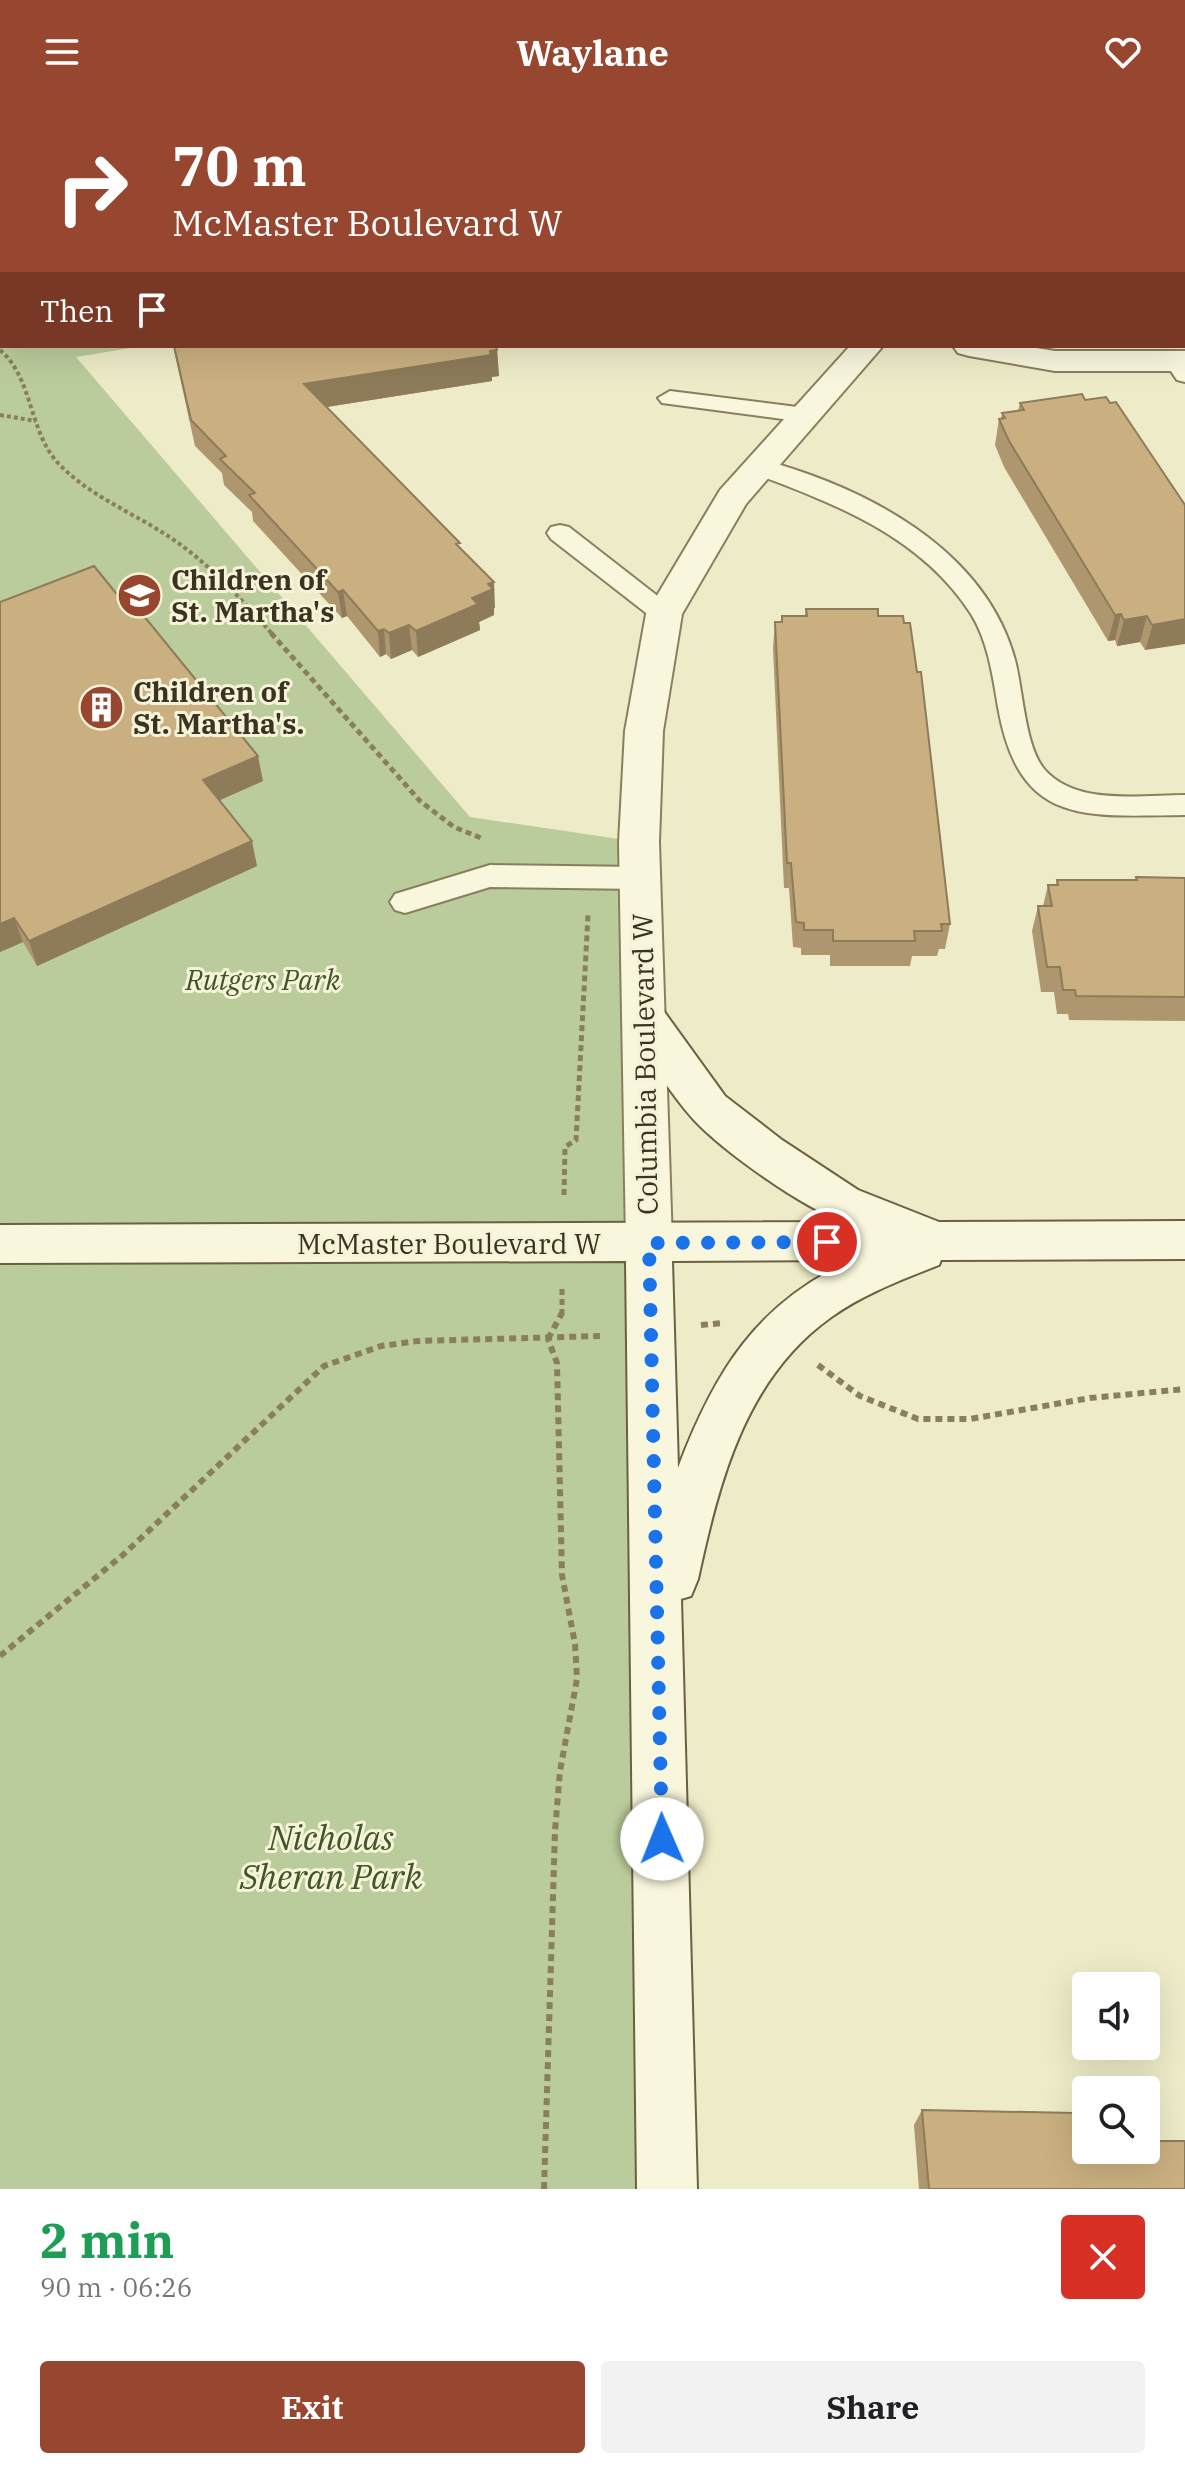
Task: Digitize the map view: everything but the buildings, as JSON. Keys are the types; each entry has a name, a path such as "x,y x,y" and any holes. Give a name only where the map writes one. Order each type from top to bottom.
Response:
{"street":[{"name":"Columbia Boulevard W","path":"667,2189 659,1648 640,878 644,731 664,614 732,498 865,348"},
{"path":"980,348 1055,361 1182,366"},
{"path":"645,1017 710,1108 766,1153 842,1203 945,1241"},
{"name":"McMaster Boulevard W","path":"0,1244 1185,1240"},
{"path":"659,1648 691,1496 742,1376 798,1315 855,1278 945,1241"}],"lane":[{"path":"670,398 805,415"},
{"path":"759,467 831,493 894,523 935,553 973,598 993,629 1024,760 1051,790 1071,799 1093,802 1185,805"},
{"path":"560,533 664,614"},
{"path":"405,902 490,876 640,878"}],"path":[{"path":"0,350 13,361 36,421 57,462 104,498 170,537 221,576 420,801 454,827 492,843"},
{"path":"0,415 36,421"},
{"path":"548,1339 562,1315 565,1147 576,1140 590,877"},
{"path":"0,1656 124,1554 324,1366 381,1346 418,1341 548,1339 649,1332 753,1319 860,1396 918,1419 970,1419 1090,1398 1185,1389"},
{"path":"544,2189 555,1831 560,1771 577,1679 575,1644 562,1575 557,1363 548,1339"}],"green space":[{"name":"Nicholas Sheran Park","path":"0,348 131,348 76,357 470,817 639,842 667,2189 0,2189"}],"place":[{"name":"Children of St. Martha's","path":"140,596"},
{"name":"Children of St. Martha's.","path":"102,708"}],"route":[{"path":"662,1839 649,1243 827,1242"}],"park label":[{"name":"Rutgers Park","path":"263,980"}]}
